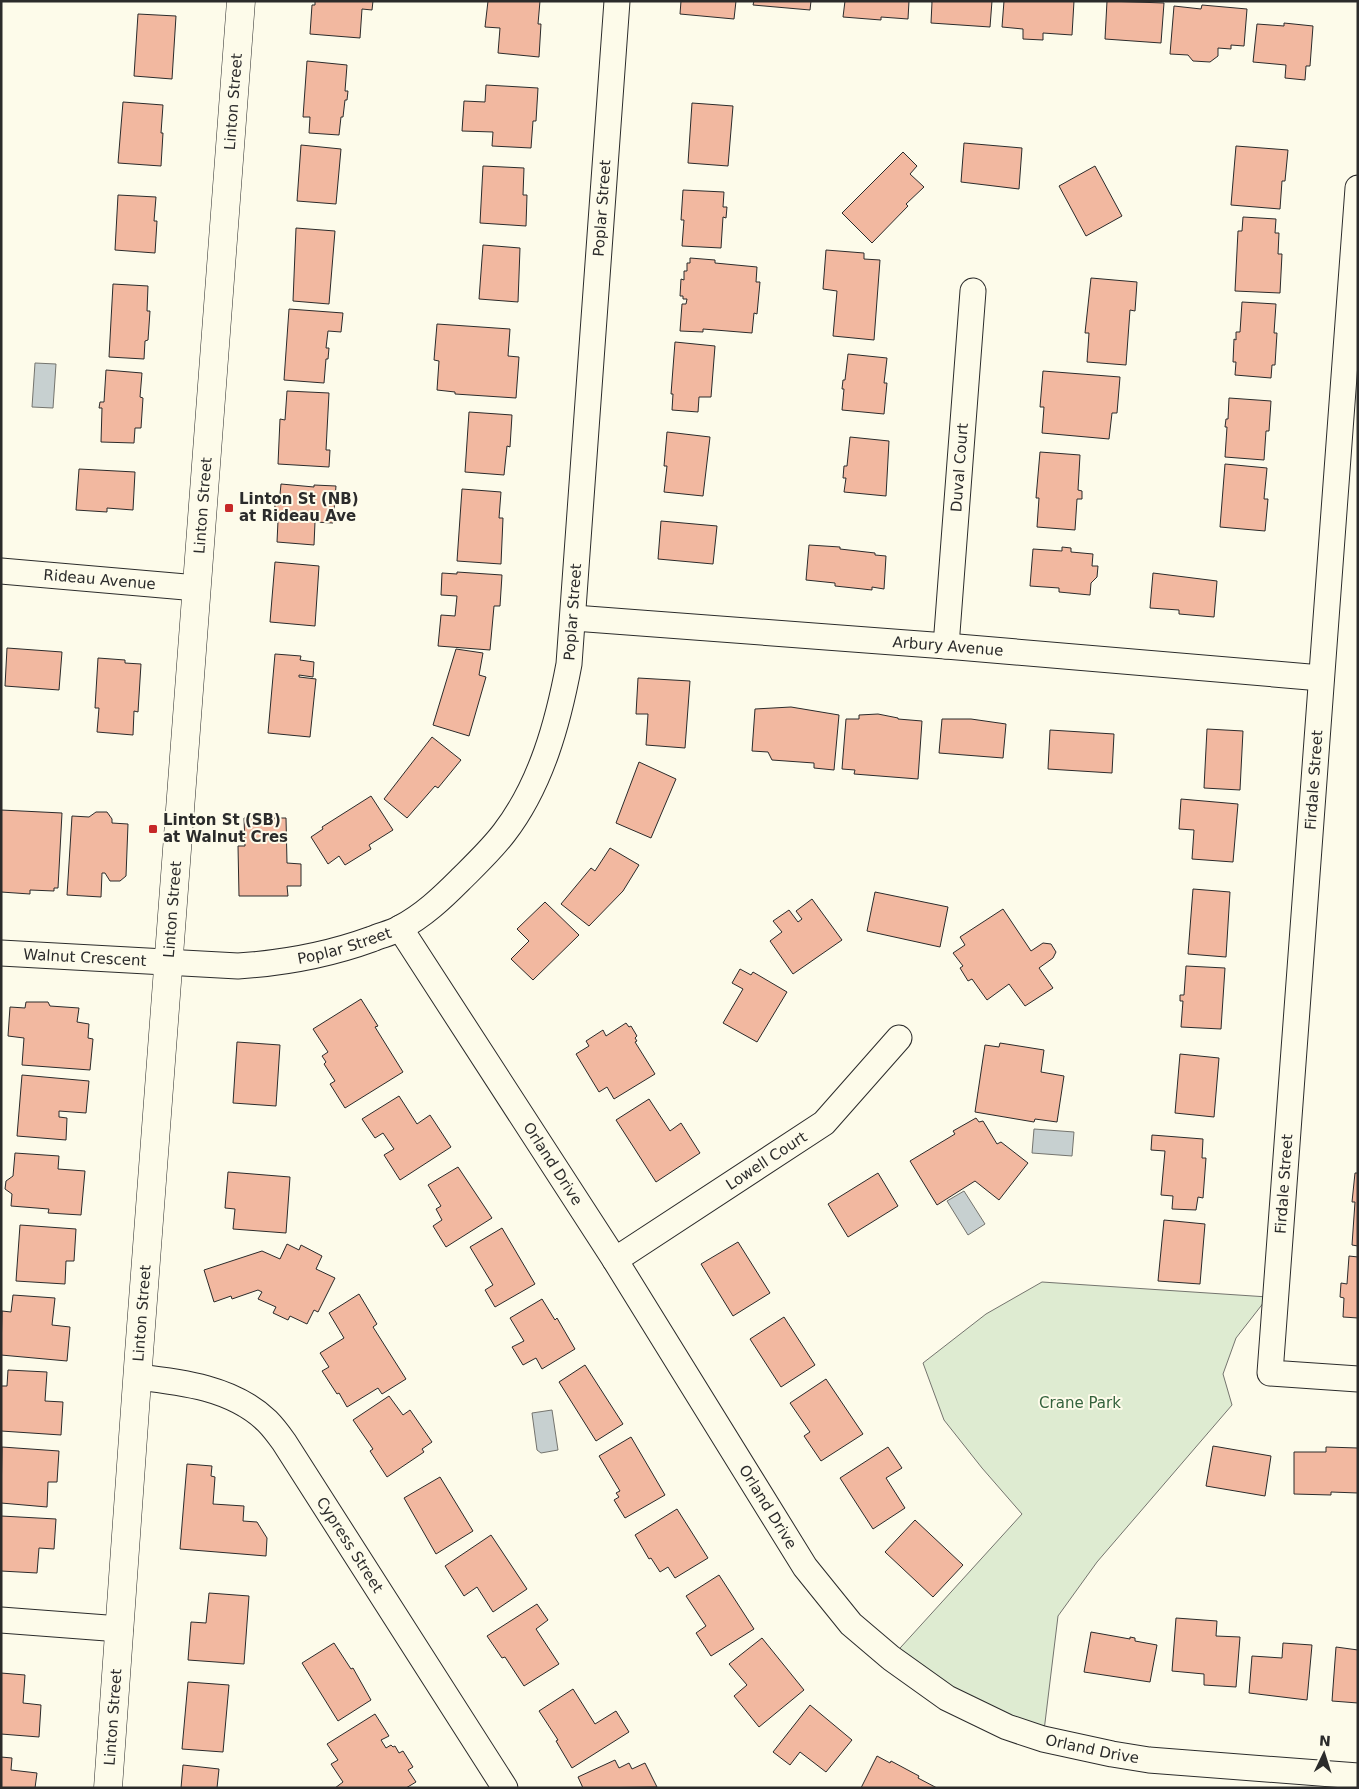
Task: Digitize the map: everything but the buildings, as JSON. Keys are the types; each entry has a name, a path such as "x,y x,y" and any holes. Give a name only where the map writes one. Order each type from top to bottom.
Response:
{"street":[{"name":"Linton Street","path":"108,1788 137,1378 241,1"},
{"name":"Poplar Street","path":"169,963 238,966 272,964 312,957 351,946 400,928 428,910 482,860 505,832 522,806 538,774 553,734 562,701 569,664 574,618 617,1"},
{"name":"Firdale Street","path":"1358,188 1270,1373 1358,1380"},
{"name":"Duval Court","path":"946,646 973,290"},
{"name":"Rideau Avenue","path":"1,571 197,588"},
{"name":"Arbury Avenue","path":"574,618 946,646 1321,678"},
{"name":"Orland Drive","path":"400,928 615,1260 805,1566 852,1624 919,1680 947,1698 1007,1727 1043,1739 1070,1746 1149,1760 1358,1776"},
{"name":"Walnut Crescent","path":"1,953 169,963"},
{"name":"Lowell Court","path":"615,1260 824,1123 899,1038"},
{"name":"Cypress Street","path":"137,1378 177,1382 216,1392 244,1404 267,1421 284,1442 506,1788"},
{"path":"1,1620 120,1629"}],"green space":[{"name":"Crane Park","path":"1042,1282 1268,1297 1236,1338 1223,1374 1232,1405 1097,1562 1058,1616 1043,1739 891,1658 1022,1514 944,1420 923,1363 986,1314"}],"shaded area":[{"path":"35,363 56,364 53,408 32,407"},
{"path":"1034,1129 1074,1132 1072,1156 1032,1153"},
{"path":"964,1191 985,1224 968,1235 947,1201"},
{"path":"552,1410 558,1450 541,1453 537,1450 532,1413"}],"place":[{"name":"Linton St (NB) at Rideau Ave","path":"229,508"},
{"name":"Linton St (SB) at Walnut Cres","path":"153,829"}]}
